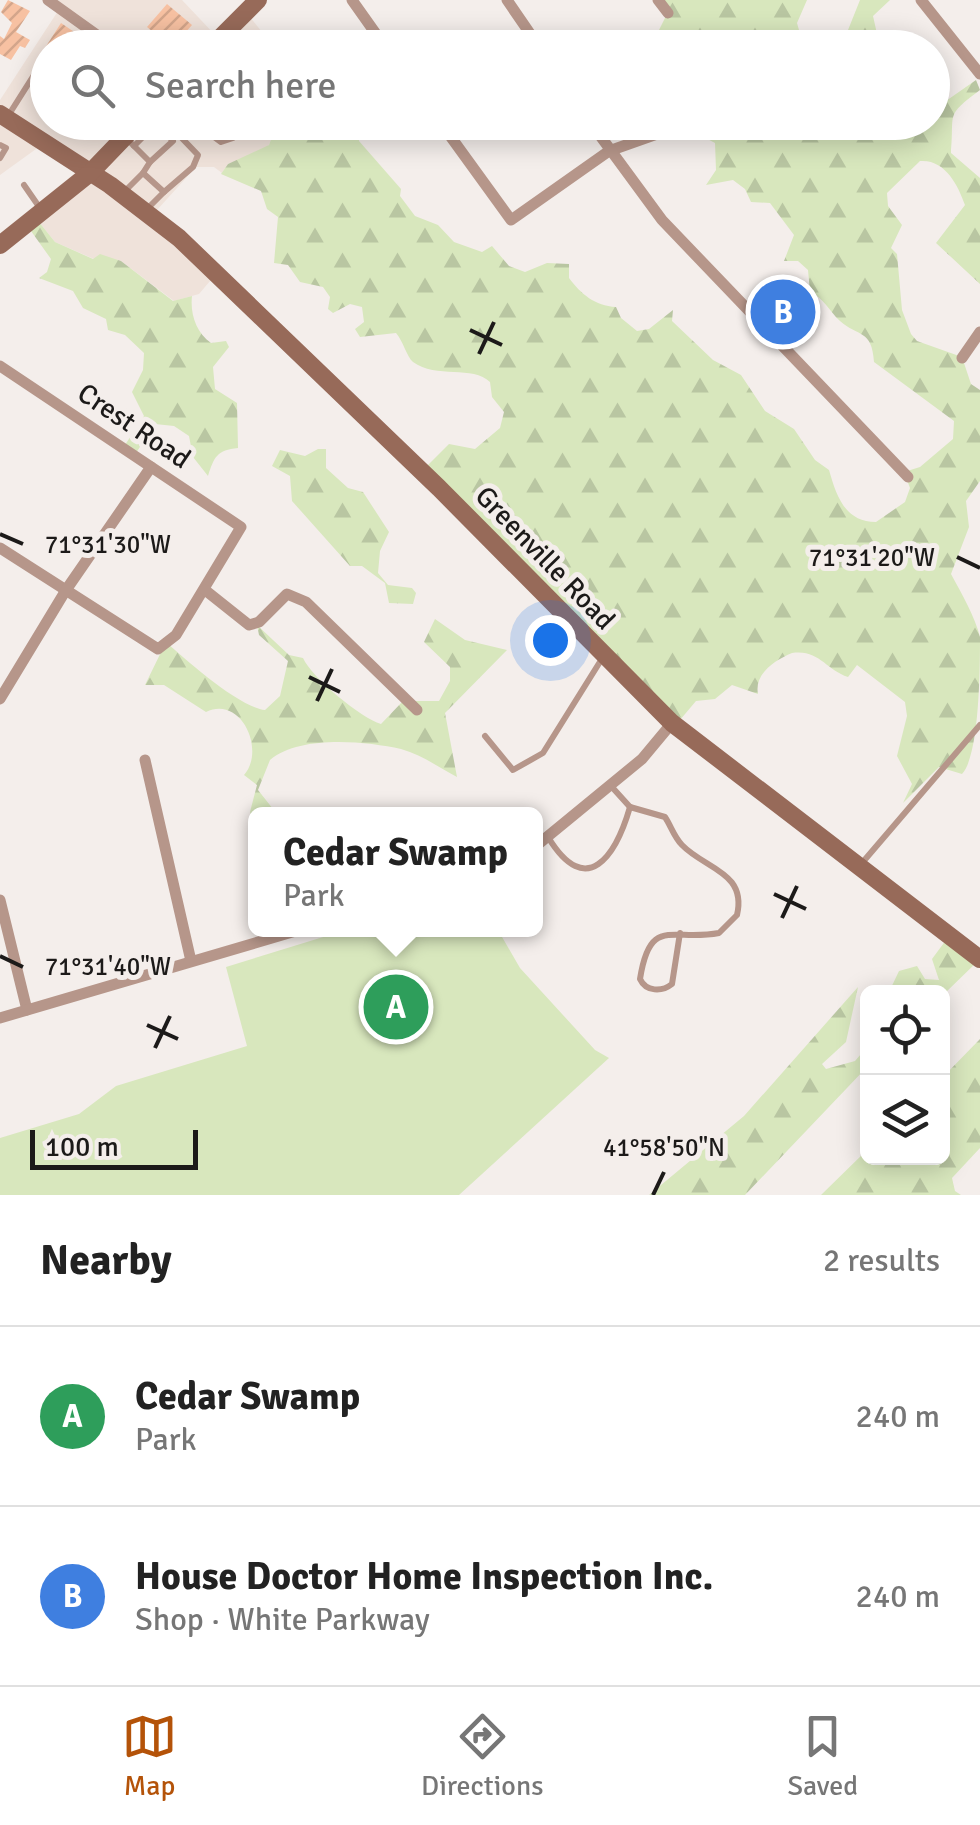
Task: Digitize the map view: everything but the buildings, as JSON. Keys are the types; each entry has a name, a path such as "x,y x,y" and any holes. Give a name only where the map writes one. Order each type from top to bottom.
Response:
{"main road":[{"path":"228,30 258,0"},
{"name":"Greenville Road","path":"3,116 30,134"},
{"name":"Greenville Road","path":"40,140 122,194 236,291 672,723 980,960"},
{"path":"0,246 90,173 122,140"}],"street":[{"path":"352,0 373,30"},
{"path":"507,0 528,30"},
{"path":"658,0 668,13"},
{"path":"922,0 946,30"},
{"path":"57,2 93,30"},
{"path":"950,36 980,74"},
{"path":"453,140 511,220 609,151 639,140"},
{"path":"602,140 675,234 908,476"},
{"path":"962,358 980,332"},
{"name":"Crest Road","path":"0,366 241,527 204,590"},
{"path":"0,699 66,590 151,467"},
{"path":"0,548 158,650 176,635 204,590 249,625 259,622 288,594 306,602 417,710"},
{"path":"543,841 611,786 672,723"},
{"path":"145,760 191,961"},
{"path":"0,900 28,1010"},
{"path":"0,1018 275,937"}],"lane":[{"path":"3,116 30,80"},
{"path":"137,140 150,162"},
{"path":"122,194 171,140"},
{"path":"144,212 193,167 198,155 187,140"},
{"path":"0,158 3,146"},
{"path":"143,172 164,192"},
{"path":"24,185 42,212"},
{"path":"485,736 512,770 533,763 604,656"},
{"path":"858,868 980,725"},
{"path":"611,786 630,807 665,817 678,842 728,875 738,891 740,903 730,925 705,935 680,933 664,933 647,948 640,979 646,987 658,990 672,984 680,933"},
{"path":"548,837 574,866 597,867 608,860 630,807"}],"shaded area":[{"path":"49,0 182,0 210,30 46,30 58,11"},
{"path":"245,11 260,30 225,30"},
{"path":"30,54 30,140 271,140 259,153 228,164 222,173 214,167 196,167 157,210 157,217 216,274 199,294 174,301 121,261 94,259 55,242 35,217 85,176 43,144 0,175 0,100"}],"green space":[{"path":"658,0 807,0 797,23 799,30 659,30 667,14"},
{"path":"860,0 890,0 873,16 876,30 848,30"},
{"path":"976,80 980,90 954,116 951,153 980,178 980,284 936,243 965,205 943,169 920,161 887,193 888,206 902,225 891,248 897,254 902,310 911,334 917,341 962,357 971,384 980,390 980,481 966,501 969,527 951,574 980,637 978,709 972,749 962,774 939,767 903,803 912,784 897,756 907,716 905,702 857,665 848,677 809,654 792,653 763,674 758,694 732,685 715,699 696,701 680,720 423,470 449,444 475,449 500,428 504,412 492,397 490,382 474,374 422,367 411,360 396,333 360,337 355,329 364,322 362,307 350,304 333,313 328,309 330,297 323,287 300,282 288,265 274,263 278,217 267,209 261,191 221,174 228,164 269,145 271,140 359,140 401,189 400,196 415,216 438,225 454,242 482,252 492,246 509,266 525,272 547,263 569,264 569,278 578,289 595,302 616,307 621,318 637,331 649,329 673,310 672,321 713,360 741,375 765,411 794,429 815,460 829,470 849,512 876,522 905,502 910,488 904,472 920,467 953,439 954,421 874,362 867,339 840,321 810,292 808,270 798,261 784,261 794,235 770,203 751,202 745,189 733,180 706,185 716,170 715,143 709,140 950,140 950,98"},
{"path":"35,217 55,242 93,259 100,254 121,261 173,301 192,296 193,316 201,334 211,343 226,341 229,347 213,367 215,389 237,403 238,448 217,456 208,476 193,457 189,436 174,426 155,424 134,456 123,448 144,416 132,392 143,370 144,353 125,335 108,330 106,319 83,308 73,291 39,278 47,272 51,259 26,224"},
{"path":"326,449 326,468 348,488 363,492 389,532 380,551 378,573 388,585 412,588 416,593 413,604 389,603 385,583 362,566 350,566 292,501 290,476 272,466 280,450 305,456"},
{"path":"435,619 465,640 507,650 445,713 457,777 401,749 351,742 315,743 270,760 258,790 271,807 251,807 257,785 244,775 250,764 251,740 239,718 219,709 206,712 164,685 145,685 166,642 228,692 265,710 280,696 288,661 259,635 257,625 289,655 303,658 338,696 381,724 403,701 439,701 450,681 450,667 424,642"},
{"path":"949,936 979,960 950,988 950,985 892,985 899,971 917,966 925,979 939,980 932,959"},
{"path":"323,937 502,937 520,968 595,1050 609,1058 459,1195 0,1195 0,1138 79,1114 116,1086 247,1046 226,967"},
{"path":"858,987 846,1042 822,1064 826,1069 855,1061 860,1055 860,1074 745,1195 649,1195 744,1116"},
{"path":"980,1039 980,1148 952,1178 955,1191 961,1195 821,1195 860,1157 860,1165 950,1165 950,1070"}],"place":[{"name":"House Doctor Home Inspection Inc.","path":"783,312"},
{"name":"Cedar Swamp","path":"396,1007"}]}
